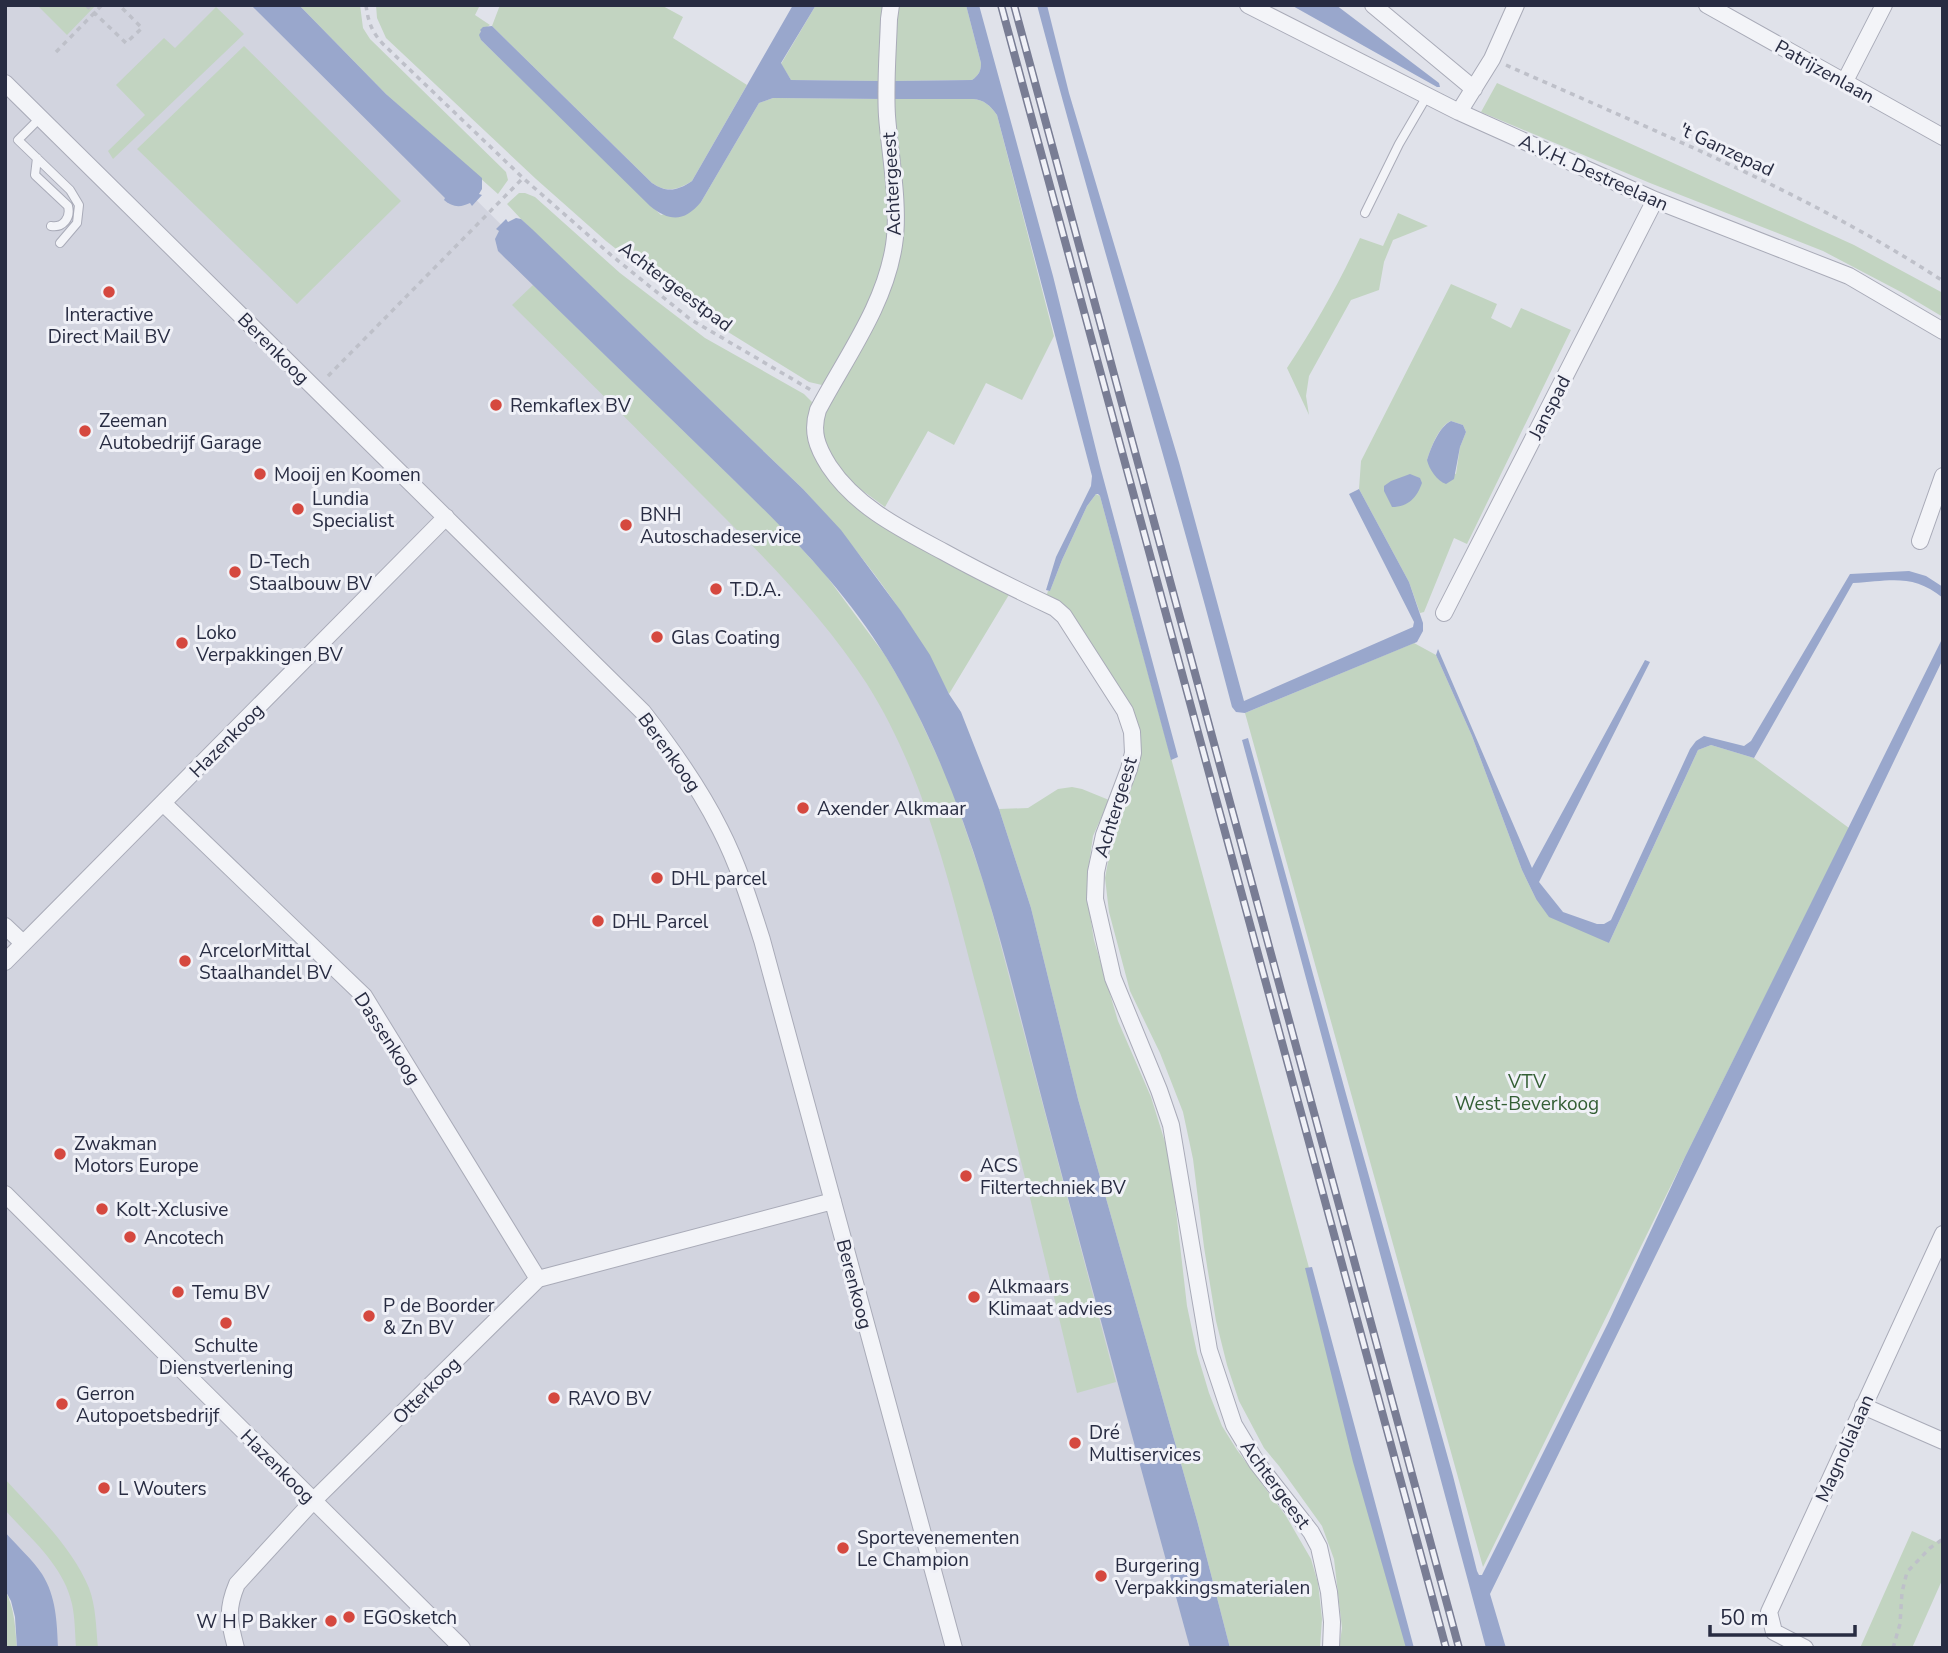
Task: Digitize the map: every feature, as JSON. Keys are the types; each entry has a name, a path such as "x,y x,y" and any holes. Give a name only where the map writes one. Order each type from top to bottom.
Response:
{"street":[{"name":"Achtergeest","path":"891,5 887,112 895,213 894,244 883,288 814,421 817,445 845,487 889,522 1055,608 1064,616 1125,711 1132,733 1133,752 1104,835 1096,872 1095,899 1113,978 1171,1125 1209,1350 1234,1424 1257,1463 1311,1532 1319,1547 1329,1592 1331,1648"},
{"name":"A.V.H. Destreelaan","path":"1248,5 1458,112 1655,200 1849,276 1943,331"},
{"path":"1373,5 1474,89"},
{"path":"1458,112 1492,59 1516,5"},
{"name":"Patrijzenlaan","path":"1707,5 1943,137"},
{"path":"1845,81 1884,5"},
{"name":"Berenkoog","path":"5,83 643,712 672,748 704,799 735,862 762,940 954,1648"},
{"name":"Janspad","path":"1444,613 1655,200"},
{"path":"1920,541 1943,475"},
{"name":"Hazenkoog","path":"5,962 446,517"},
{"name":"Dassenkoog","path":"163,803 364,996 538,1279"},
{"path":"5,926 23,943"},
{"name":"Hazenkoog","path":"5,1194 462,1648"},
{"name":"Otterkoog","path":"236,1648 228,1614 230,1600 237,1584 313,1501 538,1279 833,1201"},
{"name":"Magnolialaan","path":"1805,1648 1774,1632 1769,1612 1943,1234"},
{"path":"1863,1406 1943,1441"}],"lane":[{"path":"1365,213 1399,144 1427,96"},
{"path":"40,118 18,140 76,197 79,205 77,223 60,243"},
{"path":"37,158 36,175 68,206 69,215 64,223 51,226"}],"path":[{"path":"86,5 126,43 142,27 119,5"},
{"path":"56,52 102,5"},
{"name":"Achtergeestpad","path":"366,5 373,33 383,44 523,178 611,255 690,319 825,398"},
{"name":"'t Ganzepad","path":"1492,59 1790,194 1907,258 1943,281"},
{"path":"315,389 523,178"},
{"path":"1893,1648 1900,1624 1902,1592 1907,1572 1930,1548 1943,1539"}],"shaded area":[{"path":"5,5 280,5 718,440 962,761 1211,1648 38,1648 5,1564"}],"green space":[{"path":"37,5 96,5 67,35"},
{"path":"299,5 360,5 363,28 370,39 506,172 508,180 498,194 386,94"},
{"path":"376,5 480,5 475,15 490,25 480,32 481,40 661,215 701,202 759,103 773,98 883,99 890,225 881,277 828,382 822,385 809,382 699,314 606,241 386,38 377,18"},
{"path":"500,5 661,5 683,17 673,38 747,85 692,181 672,189 652,183 492,26"},
{"path":"816,5 886,5 883,81 791,80 781,64"},
{"path":"896,5 966,5 981,63 976,76 972,80 892,81"},
{"path":"216,7 244,34 113,159 108,151 145,115 116,85 164,38 175,48"},
{"path":"244,46 401,201 297,304 137,149"},
{"path":"1497,83 1854,245 1943,293 1943,317 1823,251 1650,183 1481,112"},
{"path":"892,99 973,99 992,108 997,115 1054,336 1022,400 986,383 954,445 928,431 885,507 845,478 835,464 819,424 888,288"},
{"path":"519,193 535,197 620,273 705,338 804,394 812,402 808,436 816,459 840,493 862,512 1010,593 949,694 902,613 824,513 803,489 521,219 507,204"},
{"path":"1398,213 1428,226 1393,240 1384,262 1379,290 1351,300 1309,376 1306,396 1309,415 1287,368 1326,304 1360,238 1383,246"},
{"path":"1451,284 1497,304 1491,318 1511,328 1521,308 1571,330 1467,544 1454,538 1424,612 1420,613 1409,582 1359,489 1361,461","holes":["1451,421 1463,425 1466,432 1460,447 1456,474 1427,460 1443,427"]},
{"path":"533,285 776,521 825,574 885,655 910,698 950,784 987,893 1116,1382 1077,1393 1004,1092 946,873 921,795 888,720 849,658 789,584 512,305"},
{"path":"1096,494 1100,496 1308,1264 1357,1466 1407,1648 1339,1648 1342,1628 1334,1559 1322,1526 1264,1448 1239,1401 1227,1365 1216,1321 1193,1159 1183,1112 1160,1053 1130,991 1109,912 1105,878 1139,736 1046,597 1087,506"},
{"name":"VTV West-Beverkoog","path":"1414,643 1436,655 1472,736 1522,870 1536,899 1609,943 1698,750 1711,745 1754,758 1849,828 1483,1567 1245,713"},
{"path":"1072,787 1109,800 1093,836 1087,878 1088,903 1094,940 1118,1021 1151,1097 1170,1158 1187,1306 1197,1353 1222,1426 1286,1516 1311,1559 1318,1583 1322,1619 1320,1648 1230,1648 1198,1524 1078,1099 1031,908 999,809 1028,808 1058,789"},
{"path":"5,1479 52,1530 82,1573 93,1602 98,1648 76,1648 73,1609 68,1590 45,1553 5,1510"},
{"path":"1912,1531 1936,1542 1943,1538 1943,1578 1912,1648 1860,1648"},
{"path":"5,1590 13,1611 17,1648 5,1648"}],"water":[{"path":"251,5 299,5 386,94 482,178 479,194 482,195 472,206 470,203 453,205 444,200 445,198"},
{"path":"793,5 816,5 781,63 791,80 883,81 883,99 773,98 759,103 701,202 689,213 677,218 664,215 650,206 481,40 479,35 483,27 492,26 652,183 672,190 692,181"},
{"path":"966,5 979,5 1053,276 1100,466 1178,757 1171,760 1098,494 1087,506 1050,591 1046,590 1056,557 1091,486 1092,476 997,115 987,104 973,99 892,99 892,81 972,80 978,75 981,63"},
{"path":"1037,5 1047,5 1069,93 1179,462 1244,701 1413,627 1414,622 1349,494 1359,489 1409,582 1423,623 1423,631 1417,642 1245,713 1236,712 1232,707"},
{"path":"1291,5 1336,5 1439,83 1440,87 1437,87"},
{"path":"516,218 532,229 803,489 841,530 901,611 930,655 961,712 999,809 1031,908 1078,1099 1198,1524 1230,1648 1190,1648 999,936 963,821 916,710 867,628 802,549 498,251 495,239 499,231 496,229 506,219 508,222"},
{"path":"1451,421 1463,425 1466,432 1460,447 1454,479 1446,484 1434,474 1427,460 1439,433"},
{"path":"1410,474 1420,478 1422,483 1418,493 1408,503 1392,507 1384,486"},
{"path":"1909,571 1926,576 1943,587 1943,598 1921,585 1900,580 1853,583 1754,758 1711,745 1698,750 1609,943 1549,917 1536,899 1522,870 1472,736 1436,655 1438,649 1532,868 1645,660 1650,662 1539,882 1563,912 1604,924 1611,920 1696,741 1704,736 1744,746 1751,741 1850,574"},
{"path":"1943,637 1943,659 1490,1594 1506,1648 1486,1648 1242,740 1248,738 1477,1571 1482,1575 1608,1323 1685,1157"},
{"path":"1312,1267 1414,1648 1406,1648 1353,1462 1305,1268"},
{"path":"5,1532 34,1563 47,1582 55,1610 58,1648 17,1648 15,1617 5,1590"}],"railway":[{"path":"1001,5 1446,1648"},
{"path":"1014,5 1459,1648"}],"place":[{"name":"Interactive Direct Mail BV","path":"109,292"},
{"name":"Remkaflex BV","path":"496,405"},
{"name":"Zeeman Autobedrijf Garage","path":"85,431"},
{"name":"Mooij en Koomen","path":"260,474"},
{"name":"Lundia Specialist","path":"298,509"},
{"name":"BNH Autoschadeservice","path":"626,525"},
{"name":"D-Tech Staalbouw BV","path":"235,572"},
{"name":"T.D.A.","path":"716,589"},
{"name":"Glas Coating","path":"657,637"},
{"name":"Loko Verpakkingen BV","path":"182,643"},
{"name":"Axender Alkmaar","path":"803,808"},
{"name":"DHL parcel","path":"657,878"},
{"name":"DHL Parcel","path":"598,921"},
{"name":"ArcelorMittal Staalhandel BV","path":"185,961"},
{"name":"Zwakman Motors Europe","path":"60,1154"},
{"name":"ACS Filtertechniek BV","path":"966,1176"},
{"name":"Kolt-Xclusive","path":"102,1209"},
{"name":"Ancotech","path":"130,1237"},
{"name":"Temu BV","path":"178,1292"},
{"name":"Alkmaars Klimaat advies","path":"974,1297"},
{"name":"P de Boorder & Zn BV","path":"369,1316"},
{"name":"Schulte Dienstverlening","path":"226,1323"},
{"name":"RAVO BV","path":"554,1398"},
{"name":"Gerron Autopoetsbedrijf","path":"62,1404"},
{"name":"Dré Multiservices","path":"1075,1443"},
{"name":"L Wouters","path":"104,1488"},
{"name":"Sportevenementen Le Champion","path":"843,1548"},
{"name":"Burgering Verpakkingsmaterialen","path":"1101,1576"},
{"name":"EGOsketch","path":"349,1617"},
{"name":"W H P Bakker","path":"331,1621"}]}
